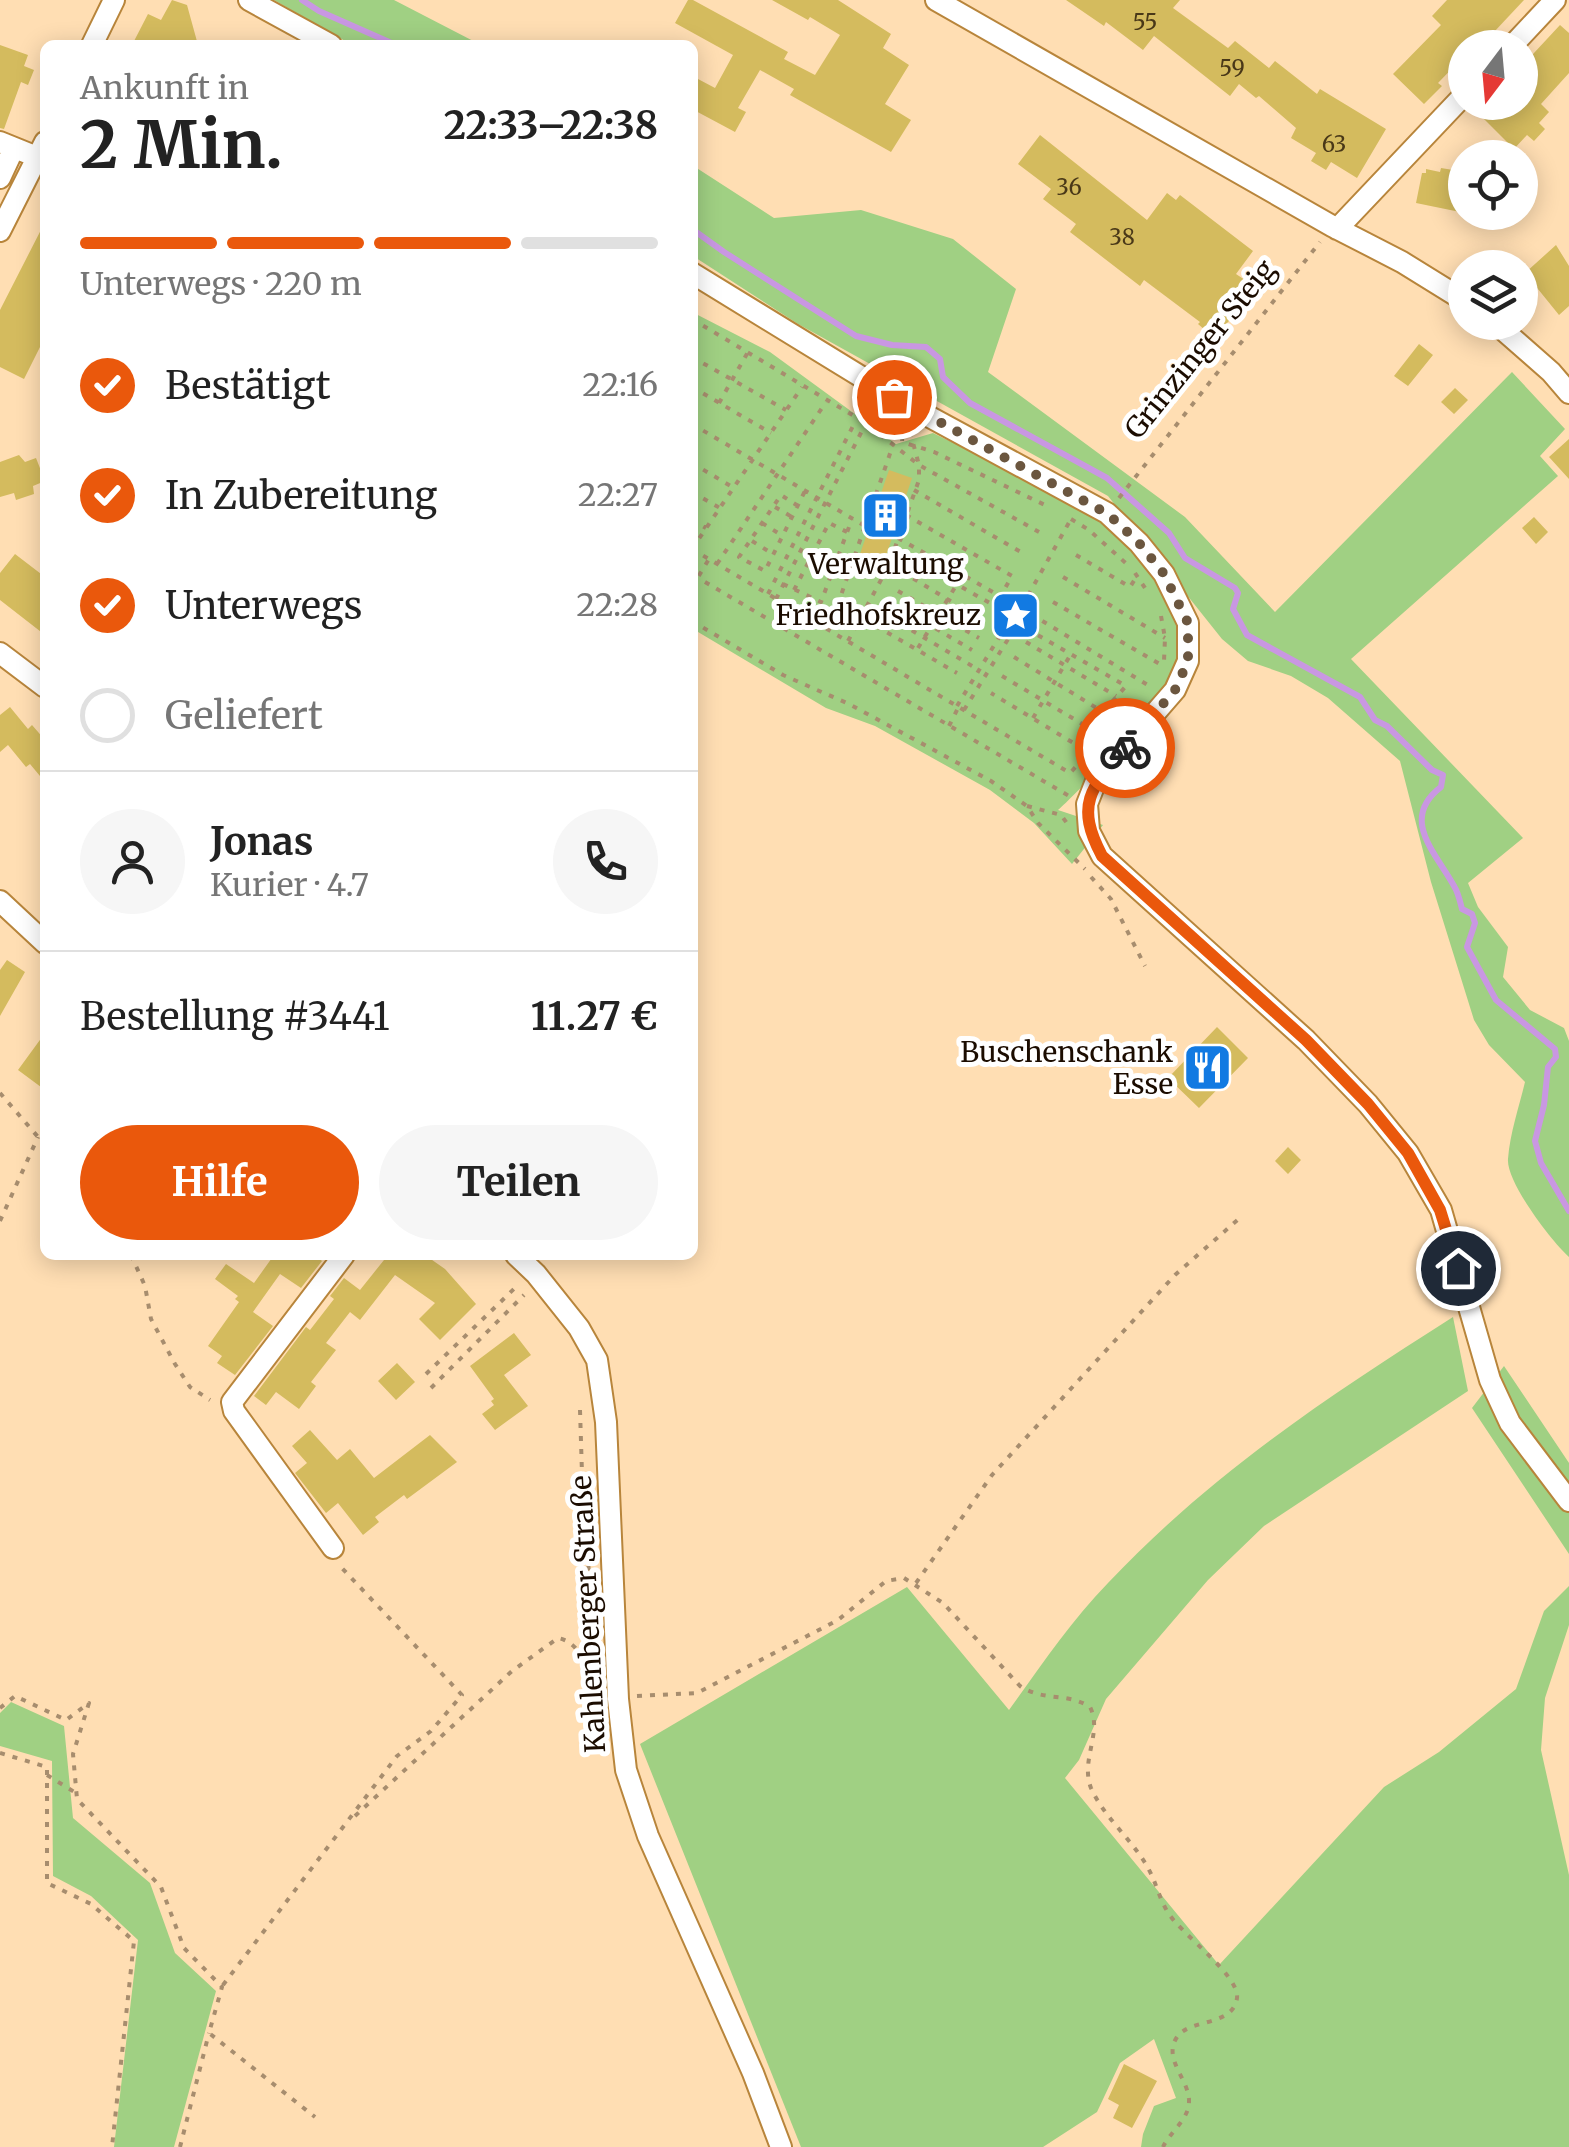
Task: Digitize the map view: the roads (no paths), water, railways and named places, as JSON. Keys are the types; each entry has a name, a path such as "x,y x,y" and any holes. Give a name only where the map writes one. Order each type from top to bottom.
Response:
{"street":[{"path":"94,40 114,0"},
{"path":"249,0 322,40"},
{"path":"936,0 1448,290"},
{"path":"1527,30 1555,0"},
{"path":"1335,228 1448,112"},
{"path":"0,178 7,145 40,149"},
{"path":"0,231 40,151"},
{"path":"698,277 904,404 1108,514 1164,574 1183,610 1190,637 1184,676 1096,781 1087,804 1089,831 1102,856 1306,1040 1368,1104 1408,1153 1440,1210 1490,1380 1510,1423 1569,1501"},
{"path":"1515,340 1569,393"},
{"path":"0,653 40,683"},
{"path":"0,901 40,937"},
{"path":"332,1548 234,1411 232,1402 340,1260"},
{"name":"Kahlenberger Straße","path":"521,1260 580,1328 600,1373 606,1422 618,1699 626,1770 636,1804 754,2073 781,2147"}],"waterway":[{"path":"302,0 385,40"},
{"path":"698,233 856,336 892,345 926,347 940,359 943,377 970,403 1107,478 1169,533 1185,558 1235,588 1238,593 1233,609 1247,635 1360,697 1375,720 1387,726 1432,770 1443,775 1441,787 1423,811 1425,836 1455,888 1462,909 1472,914 1475,923 1467,947 1496,1000 1555,1049 1556,1057 1548,1067 1535,1141 1541,1163 1569,1211"}],"place":[{"name":"Verwaltung","path":"886,516"},
{"name":"Friedhofskreuz","path":"1016,615"},
{"name":"Buschenschank Esse","path":"1208,1068"}]}
